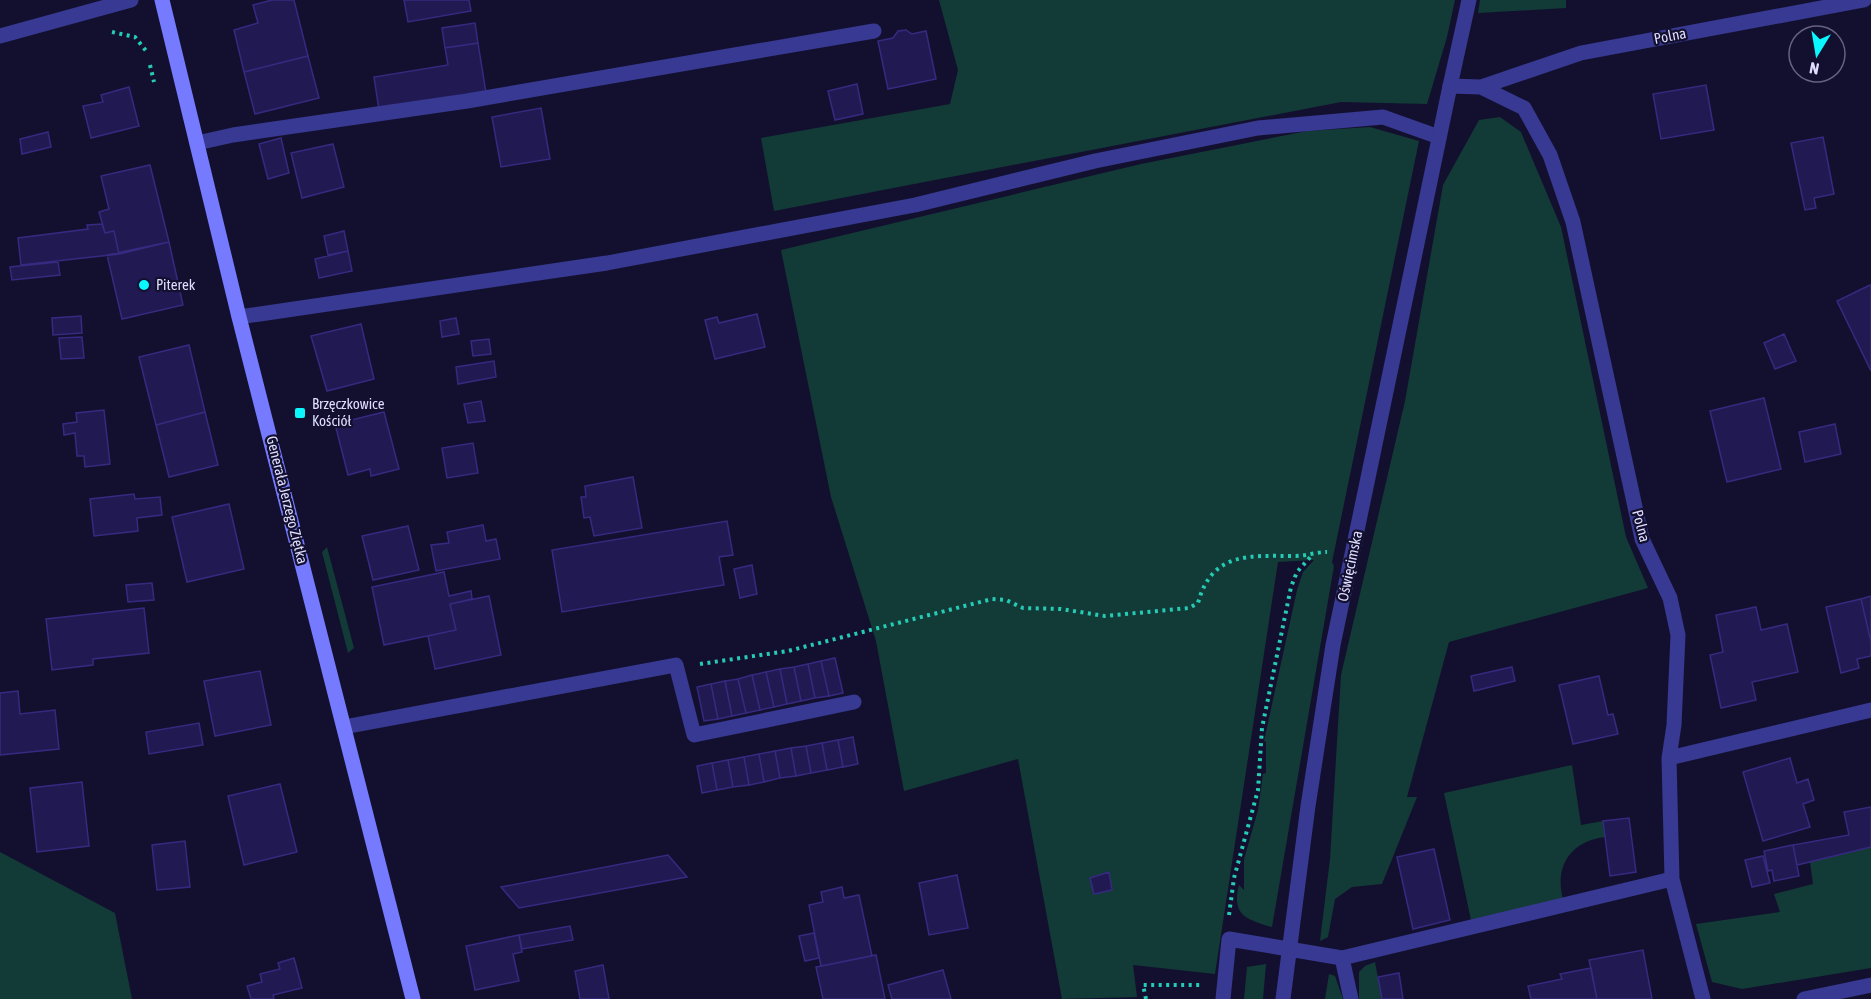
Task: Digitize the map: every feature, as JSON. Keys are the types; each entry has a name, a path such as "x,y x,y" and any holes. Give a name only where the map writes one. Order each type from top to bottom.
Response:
{"main road":[{"name":"Generała Jerzego Ziętka","path":"162,0 239,317 414,999"}],"street":[{"path":"0,36 131,0"},
{"path":"1450,86 1469,0"},
{"name":"Polna","path":"1450,86 1481,87 1581,53 1864,0"},
{"path":"197,143 233,135 467,101 874,31"},
{"name":"Oświęcimska","path":"1283,999 1324,702 1351,558 1450,86"},
{"name":"Polna","path":"1481,87 1524,108 1550,155 1573,222 1642,539 1670,598 1678,635 1674,725 1669,758 1672,879 1703,999"},
{"path":"239,317 641,256 915,205 1095,161 1258,128 1383,117 1439,136"},
{"path":"344,727 676,665 694,735 854,702"},
{"path":"1669,758 1871,710"},
{"path":"1224,992 1229,939 1342,958 1672,879"},
{"path":"1342,958 1351,999"},
{"path":"1804,999 1871,985"}],"path":[{"path":"102,32 128,34 144,45 154,82"},
{"path":"712,664 788,651 992,599 1006,600 1023,608 1061,609 1105,616 1190,608 1198,603 1205,581 1218,568 1246,556 1327,552 1351,558"},
{"path":"1229,939 1234,878 1258,790 1262,728 1291,587 1297,572 1313,554"},
{"path":"1146,999 1143,985 1224,992"}],"green space":[{"path":"939,0 1455,0 1447,37 1427,104 1341,102 774,211 761,138 950,104 958,70"},
{"path":"1480,0 1566,0 1566,8 1478,13"},
{"path":"1500,117 1521,132 1561,227 1626,537 1648,588 1449,642 1407,797 1417,797 1382,884 1352,887 1335,899 1328,937 1320,941 1330,859 1341,675 1405,401 1443,185 1479,120"},
{"path":"1370,127 1419,141 1332,562 1334,566 1272,927 1255,922 1243,915 1239,910 1237,895 1239,885 1244,890 1244,859 1258,810 1263,774 1266,773 1266,742 1264,741 1297,590 1303,572 1314,560 1278,562 1215,974 1133,965 1137,997 1062,999 1018,759 904,791 876,641 831,497 781,250 1141,164 1307,131"},
{"path":"327,547 354,648 348,653 322,552"},
{"path":"1572,765 1581,825 1603,821 1605,837 1583,844 1568,857 1561,876 1563,899 1471,920 1444,793"},
{"path":"1871,847 1871,968 1742,989 1712,982 1696,924 1780,912 1774,894 1813,884 1810,862"},
{"path":"0,852 115,913 132,999 0,999"},
{"path":"1375,962 1382,999 1359,999 1359,972 1365,966"},
{"path":"1266,964 1263,999 1244,999 1247,967"},
{"path":"1329,974 1335,976 1343,999 1325,999"}],"building":[{"path":"272,0 294,0 308,56 244,72 234,30 258,23 253,5"},
{"path":"404,0 469,0 471,11 408,22"},
{"path":"475,23 478,43 445,48 442,28"},
{"path":"906,30 912,34 926,31 936,79 888,89 878,41 893,38 898,31"},
{"path":"478,43 486,93 379,110 374,77 448,65 445,48"},
{"path":"308,56 319,98 255,114 244,72"},
{"path":"857,84 863,114 835,120 828,91"},
{"path":"1706,85 1714,130 1661,139 1653,94"},
{"path":"129,87 139,126 91,138 83,106 103,102 101,95"},
{"path":"541,108 550,159 501,167 492,117"},
{"path":"48,132 51,147 22,154 20,139"},
{"path":"1823,137 1834,194 1814,198 1816,208 1805,210 1791,143"},
{"path":"281,138 289,173 268,179 259,144"},
{"path":"333,144 344,187 302,198 291,153"},
{"path":"150,165 169,242 119,254 114,231 105,233 99,212 109,209 101,176"},
{"path":"102,224 105,233 114,231 119,254 21,265 18,238 88,229 87,225"},
{"path":"344,231 348,251 328,255 324,236"},
{"path":"169,242 183,305 122,319 107,255"},
{"path":"348,251 352,271 319,278 315,259"},
{"path":"58,262 60,275 12,280 10,267"},
{"path":"1871,286 1871,371 1837,301"},
{"path":"757,314 765,347 715,359 705,320 717,317 719,323"},
{"path":"81,316 82,333 53,335 52,318"},
{"path":"456,318 459,334 442,337 440,321"},
{"path":"361,324 374,379 327,391 311,336"},
{"path":"1784,334 1796,361 1775,369 1764,343"},
{"path":"82,337 84,358 61,359 59,338"},
{"path":"489,339 491,354 473,356 471,341"},
{"path":"189,345 205,412 156,425 139,357"},
{"path":"494,361 496,377 458,384 456,367"},
{"path":"1764,398 1781,469 1727,482 1710,411"},
{"path":"481,401 485,421 468,423 464,404"},
{"path":"104,410 110,464 85,467 84,456 77,456 75,433 64,435 63,424 77,422 76,413"},
{"path":"205,412 218,465 169,477 156,425"},
{"path":"384,412 399,469 371,476 370,469 348,475 335,424"},
{"path":"1835,424 1841,454 1805,462 1799,432"},
{"path":"473,443 478,473 447,478 442,448"},
{"path":"633,477 642,528 594,536 590,517 584,518 581,497 586,497 585,486"},
{"path":"134,494 135,499 160,497 162,515 137,518 138,531 94,536 90,499"},
{"path":"229,504 244,569 187,582 172,517"},
{"path":"727,521 733,555 719,557 724,585 562,612 552,550"},
{"path":"483,525 486,541 496,539 500,559 436,571 431,545 449,543 447,532"},
{"path":"408,526 419,570 373,580 362,536"},
{"path":"752,565 757,594 740,598 734,569"},
{"path":"444,572 449,596 471,591 472,599 450,604 456,630 384,645 372,587"},
{"path":"152,583 154,600 128,602 126,585"},
{"path":"489,596 501,655 435,669 428,636 456,630 450,604"},
{"path":"1871,596 1871,642 1861,599"},
{"path":"1861,599 1871,642 1871,656 1857,659 1859,668 1841,673 1826,607"},
{"path":"1756,607 1761,630 1787,624 1798,672 1752,682 1756,700 1721,708 1710,655 1723,652 1716,615"},
{"path":"144,608 149,653 93,659 93,665 52,670 46,619"},
{"path":"835,658 843,693 829,696 821,661"},
{"path":"821,661 829,696 815,698 808,664"},
{"path":"808,664 815,698 801,701 794,667"},
{"path":"794,667 801,701 787,704 780,669"},
{"path":"1512,667 1515,681 1474,691 1471,676"},
{"path":"780,669 787,704 774,707 766,672"},
{"path":"260,671 271,725 215,736 204,681"},
{"path":"766,672 774,707 760,710 752,675"},
{"path":"752,675 760,710 746,713 738,679"},
{"path":"1599,676 1608,715 1613,714 1618,734 1573,744 1559,685"},
{"path":"738,679 746,713 732,716 725,681"},
{"path":"725,681 732,716 718,719 711,684"},
{"path":"711,684 718,719 704,721 697,687"},
{"path":"18,691 20,714 55,710 59,749 0,755 0,693"},
{"path":"199,723 203,745 149,754 146,732"},
{"path":"853,737 858,764 843,767 838,740"},
{"path":"838,740 843,767 827,770 822,743"},
{"path":"822,743 827,770 811,773 806,746"},
{"path":"806,746 811,773 796,776 791,748"},
{"path":"791,748 796,776 780,778 775,751"},
{"path":"775,751 780,778 764,782 759,754"},
{"path":"759,754 764,782 749,785 744,757"},
{"path":"744,757 749,785 733,787 728,760"},
{"path":"1790,758 1797,783 1808,779 1814,800 1803,804 1810,827 1763,841 1743,772"},
{"path":"728,760 733,787 717,790 712,763"},
{"path":"712,763 717,790 702,793 697,766"},
{"path":"82,782 89,846 37,852 30,788"},
{"path":"280,784 297,852 244,865 228,796"},
{"path":"1871,807 1871,847 1797,865 1793,845 1849,835 1844,812"},
{"path":"1629,818 1636,872 1610,876 1603,821"},
{"path":"185,841 190,887 157,890 152,845"},
{"path":"1793,845 1799,876 1774,881 1772,870 1768,871 1764,851"},
{"path":"1434,849 1450,920 1413,929 1397,857"},
{"path":"668,855 687,877 519,908 501,887"},
{"path":"1763,856 1770,883 1752,887 1745,860"},
{"path":"1109,872 1112,890 1094,894 1090,878"},
{"path":"957,875 968,928 929,935 919,883"},
{"path":"842,887 844,898 859,895 872,956 821,966 809,905 823,902 821,892"},
{"path":"570,926 573,940 522,949 519,935"},
{"path":"814,933 819,958 805,961 799,936"},
{"path":"519,935 522,952 513,954 519,981 475,990 466,946"},
{"path":"1643,950 1652,999 1597,999 1589,960"},
{"path":"876,955 885,999 823,999 816,967"},
{"path":"294,958 302,988 273,995 274,999 251,999 247,986 262,982 260,974 280,969 278,963"},
{"path":"603,965 609,999 580,999 575,971"},
{"path":"1591,968 1597,999 1531,999 1528,986 1562,979 1560,974"},
{"path":"943,970 951,999 892,999 888,985"},
{"path":"1399,973 1403,999 1382,999 1378,977"}],"place":[{"name":"Piterek","path":"144,285"},
{"name":"Brzęczkowice Kościół","path":"300,413"}]}
